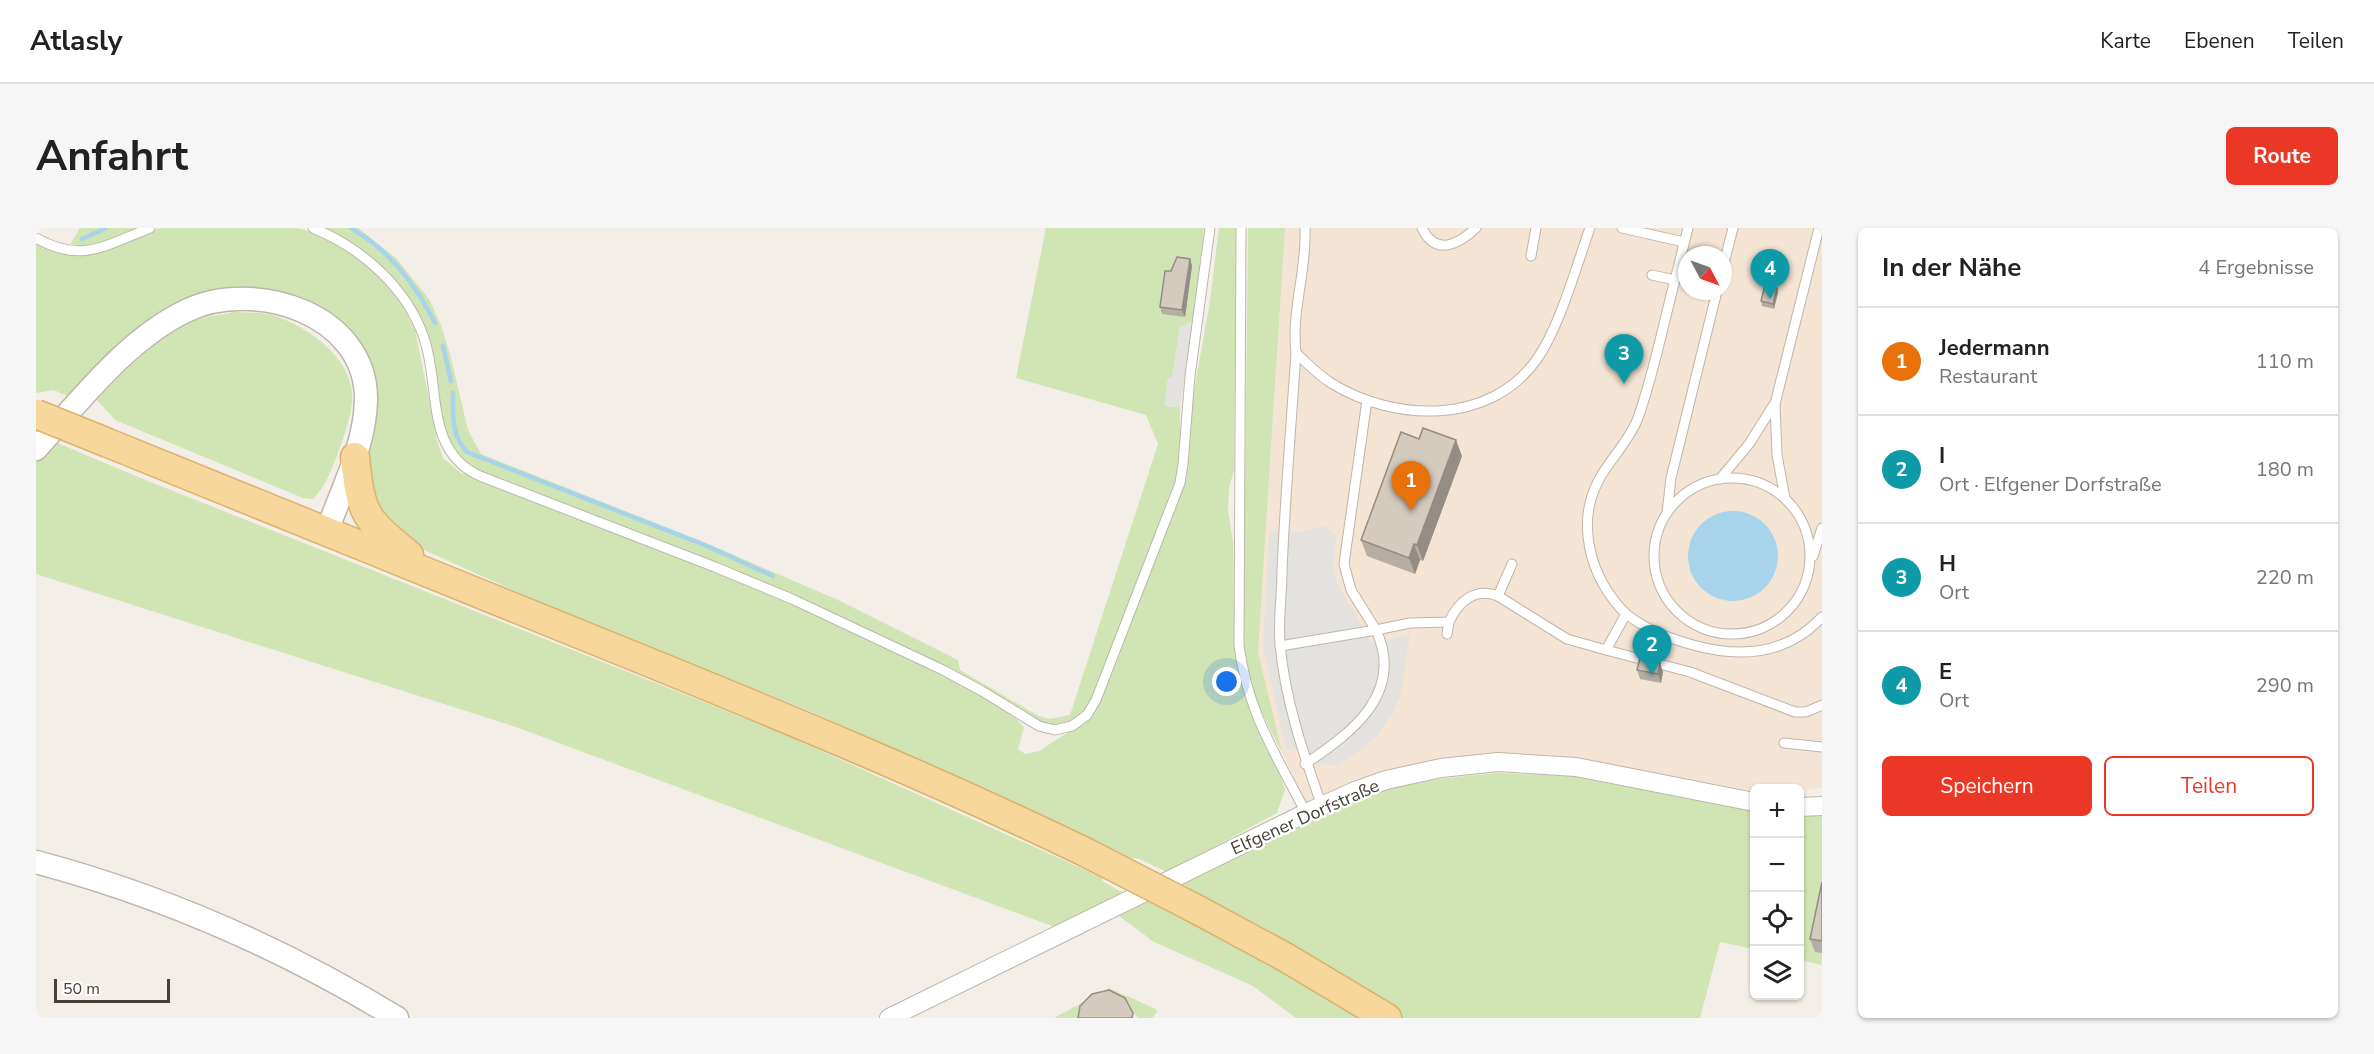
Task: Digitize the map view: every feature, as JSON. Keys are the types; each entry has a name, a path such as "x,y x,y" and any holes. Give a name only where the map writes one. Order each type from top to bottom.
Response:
{"main road":[{"path":"36,414 430,572 847,745 1085,852 1285,957 1387,1018"},
{"path":"355,457 361,502 368,517 381,531 430,572"}],"street":[{"path":"36,449 117,363 162,325 183,312 227,298 277,302 312,316 337,334 352,353 363,379 366,400 364,422 355,457 327,531"},
{"name":"Elfgener Dorfstraße","path":"889,1018 1314,810 1371,785 1405,776 1460,765 1517,762 1576,767 1750,801"},
{"path":"1804,807 1822,806"},
{"path":"36,862 126,889 233,930 312,970 397,1018"}],"lane":[{"path":"36,238 66,250 84,252 98,249 150,228"},
{"path":"313,228 340,241 367,260 390,282 408,305 421,329 430,358 442,438 451,454 464,466 480,476 792,599 951,674 1035,725 1059,729 1072,726 1080,721 1096,700 1180,483 1210,228"},
{"path":"1241,228 1239,645 1243,676 1251,705 1314,810"},
{"path":"1305,228 1305,260 1296,324 1280,645 1290,703 1314,810"},
{"path":"1422,228 1434,242 1449,245 1460,242 1476,228"},
{"path":"1531,256 1536,228"},
{"path":"1296,353 1329,382 1367,400 1408,411 1448,410 1487,399 1511,385 1525,373 1545,346 1590,228"},
{"path":"1622,228 1684,242"},
{"path":"1688,228 1639,416 1631,433 1600,478 1588,513 1588,541 1598,576 1610,597 1626,614 1651,631 1712,650 1737,653 1767,650 1785,644 1807,631 1822,617"},
{"path":"1728,246 1733,228"},
{"path":"1720,479 1749,444 1774,404 1819,228"},
{"path":"1652,275 1675,280"},
{"path":"1715,300 1671,478 1667,513 1657,536 1654,562 1656,574 1666,598 1674,608 1694,624 1706,630 1731,634 1756,630 1768,625 1789,610 1797,600 1808,577 1822,528"},
{"path":"1305,764 1346,736 1360,722 1371,707 1382,681 1384,660 1382,644 1376,630 1353,595 1344,569 1344,554 1367,400"},
{"path":"1774,404 1777,455 1785,498"},
{"path":"1667,513 1690,490 1707,482 1743,478 1755,481 1776,491 1797,512 1809,540 1810,564"},
{"path":"1498,596 1512,564"},
{"path":"1447,634 1449,622 1460,604 1473,595 1488,592 1567,639 1698,675 1795,712 1806,712 1822,705"},
{"path":"1606,650 1626,614"},
{"path":"1280,645 1410,623 1449,622"},
{"path":"1784,743 1822,747"}],"shaded area":[{"path":"1285,228 1822,228 1822,787 1804,790 1804,784 1750,784 1750,790 1577,759 1518,755 1305,804 1282,752 1258,652"},
{"path":"1193,321 1180,407 1165,406 1168,378 1172,378 1180,327"},
{"path":"1324,525 1337,536 1333,561 1337,583 1371,643 1410,635 1401,693 1392,714 1376,737 1355,755 1335,765 1305,764 1301,748 1286,749 1263,648 1269,531 1304,532"}],"green space":[{"path":"80,228 142,228 88,248 70,245"},
{"path":"160,228 298,228 321,235 337,244 371,268 399,300 415,330 438,444 443,458 461,473 689,561 795,606 961,684 1013,715 1024,728 1018,749 1025,754 1039,751 1087,720 1111,676 1177,505 1189,459 1190,414 1210,301 1219,228 1236,228 1234,470 1229,488 1228,510 1233,541 1234,647 1247,703 1280,773 1285,790 1277,813 1167,872 1139,859 1131,858 816,714 557,610 404,541 375,518 355,342 221,290 72,398 54,390 36,393 36,243 63,253 92,254"},
{"path":"321,228 358,228 396,258 429,299 441,325 450,354 468,430 481,454 699,540 838,600 958,660 960,670 1037,715 1049,719 1070,715 1158,444 1146,415 1016,378 1046,228 1204,228 1193,321 1180,327 1172,379 1168,378 1165,406 1180,407 1180,466 1094,695 1081,714 1073,721 1058,725 1044,723 1013,709 960,674 478,471 461,461 453,451 443,425 432,352 425,331 404,293"},
{"path":"1248,228 1285,228 1258,652 1282,752 1258,702 1249,677 1243,648"},
{"path":"234,312 270,315 300,327 325,345 344,367 352,393 351,412 330,473 323,487 313,499 303,498 115,420 97,400 130,366 167,336 199,319"},
{"path":"36,434 138,477 784,734 1103,878 1102,881 1127,895 1394,786 1439,779 1496,773 1571,776 1750,810 1750,948 1720,942 1700,1018 1296,1018 1253,986 1154,942 1119,916 1065,931 516,727 36,574 36,462 42,455"},
{"path":"1822,813 1822,965 1804,961 1804,815"},
{"path":"1109,988 1156,1009 1157,1012 1152,1018 1138,1018 1128,1006 1080,1018 1054,1018"}],"water":[{"path":"1733,511 1750,514 1765,524 1775,539 1778,556 1775,573 1765,588 1750,598 1733,601 1716,598 1701,588 1691,573 1688,556 1691,539 1701,524 1716,514"}],"building":[{"path":"1177,257 1190,259 1182,310 1160,307 1165,271 1171,271"},
{"path":"1765,285 1777,288 1773,304 1761,301"},
{"path":"1423,428 1456,440 1417,545 1414,544 1409,558 1361,540 1401,432 1419,439"},
{"path":"1640,658 1660,663 1658,674 1637,670"},
{"path":"1822,882 1822,941 1810,939"},
{"path":"1109,990 1125,998 1133,1013 1132,1018 1078,1018 1080,1006 1092,994"}],"waterway":[{"path":"82,239 106,228"},
{"path":"351,228 377,247 400,270 419,295 435,323"},
{"path":"443,346 451,381"},
{"path":"453,393 453,417 456,432 467,452 707,546 773,576"}],"place":[{"name":"E","path":"1770,299"},
{"name":"H","path":"1624,384"},
{"name":"Jedermann","path":"1411,511"},
{"name":"I","path":"1652,675"}]}
